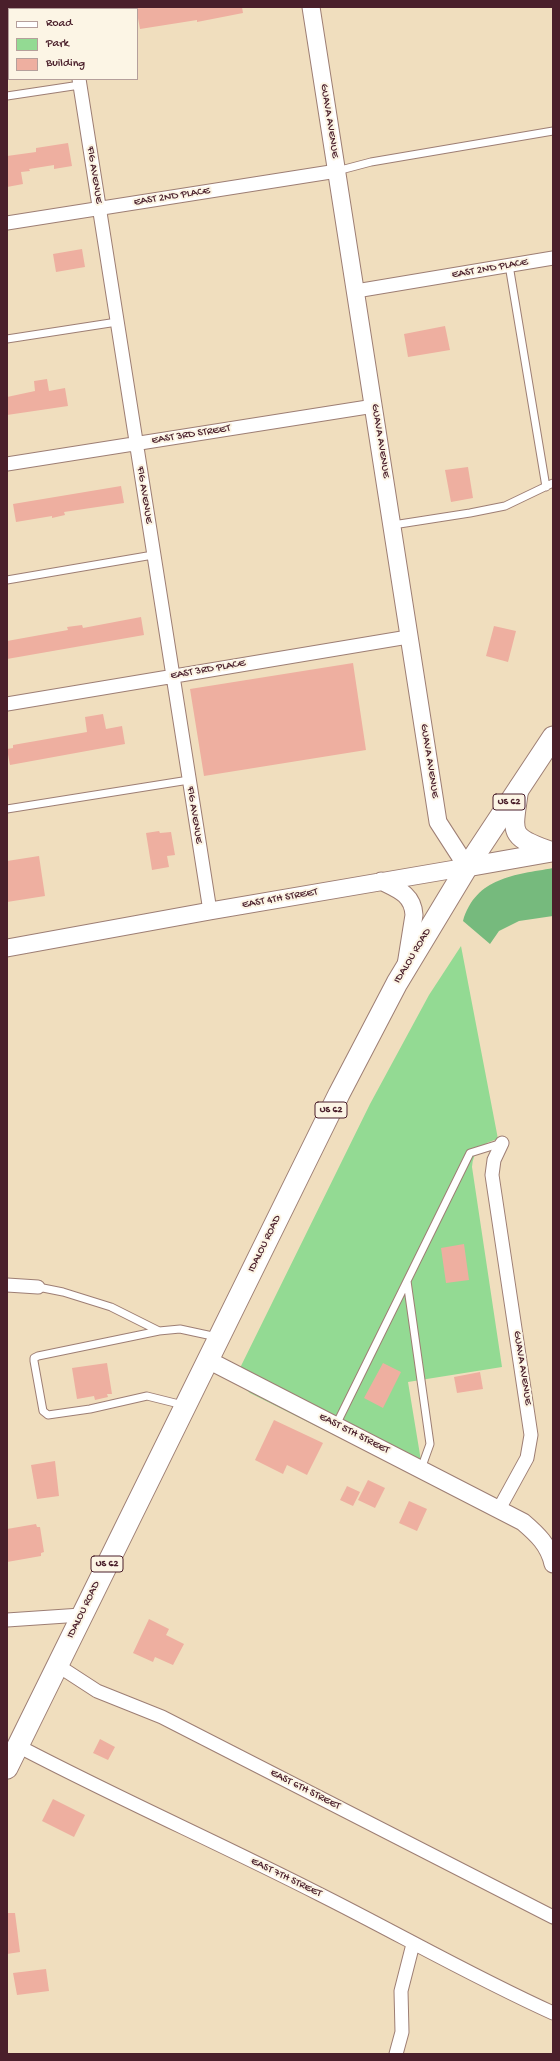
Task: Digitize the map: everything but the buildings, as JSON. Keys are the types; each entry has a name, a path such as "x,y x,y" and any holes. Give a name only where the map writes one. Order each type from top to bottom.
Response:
{"main road":[{"name":"IDALOU ROAD","path":"7,1768 81,1615 339,1094 406,968 467,867 519,786 553,737"},
{"path":"519,786 515,830 519,838 527,843 553,852"},
{"name":"EAST 4TH STREET","path":"467,867 553,852"}],"street":[{"name":"GUAVA AVENUE","path":"311,7 393,525 408,637 438,822 467,867"},
{"name":"FIG AVENUE","path":"79,82 210,911"},
{"name":"EAST 2ND PLACE","path":"7,223 337,171"},
{"name":"EAST 2ND PLACE","path":"356,291 553,258"},
{"name":"EAST 3RD STREET","path":"7,464 374,406"},
{"name":"EAST 3RD PLACE","path":"7,704 408,637"},
{"name":"EAST 4TH STREET","path":"7,948 210,911 467,867"},
{"path":"381,881 409,897 414,907 406,968"},
{"name":"GUAVA AVENUE","path":"499,1509 527,1458 531,1435 492,1175 494,1160 502,1143"},
{"path":"7,1285 38,1287"},
{"name":"EAST 5TH STREET","path":"208,1360 499,1509"},
{"path":"499,1509 523,1522 539,1536 550,1554 553,1564"},
{"path":"7,1620 81,1615"},
{"name":"EAST 6TH STREET","path":"57,1665 97,1691 162,1717 553,1917"},
{"name":"EAST 7TH STREET","path":"18,1746 98,1788 319,1894 413,1944 553,2013"},
{"path":"396,2054 402,2032 401,1991 413,1944"}],"lane":[{"path":"7,96 79,82"},
{"path":"337,171 371,162 553,131"},
{"path":"509,265 546,487"},
{"path":"7,339 117,322"},
{"path":"393,525 505,506 553,483"},
{"path":"7,580 153,555"},
{"path":"7,809 189,780"},
{"path":"336,1425 470,1153 502,1143"},
{"path":"407,1280 430,1444 421,1469"},
{"path":"38,1287 62,1292 111,1307 159,1331"},
{"path":"185,1406 147,1396 90,1409 48,1415 43,1411 34,1358 159,1331 180,1329 219,1337"}],"green space":[{"path":"553,868 553,916 519,921 499,931 490,944 463,921 469,906 477,895 487,887 511,876"},
{"path":"461,946 498,1139 479,1148 474,1156 472,1167 502,1367 408,1382 423,1473 420,1478 250,1393 243,1387 240,1368 370,1104 429,995"}]}
